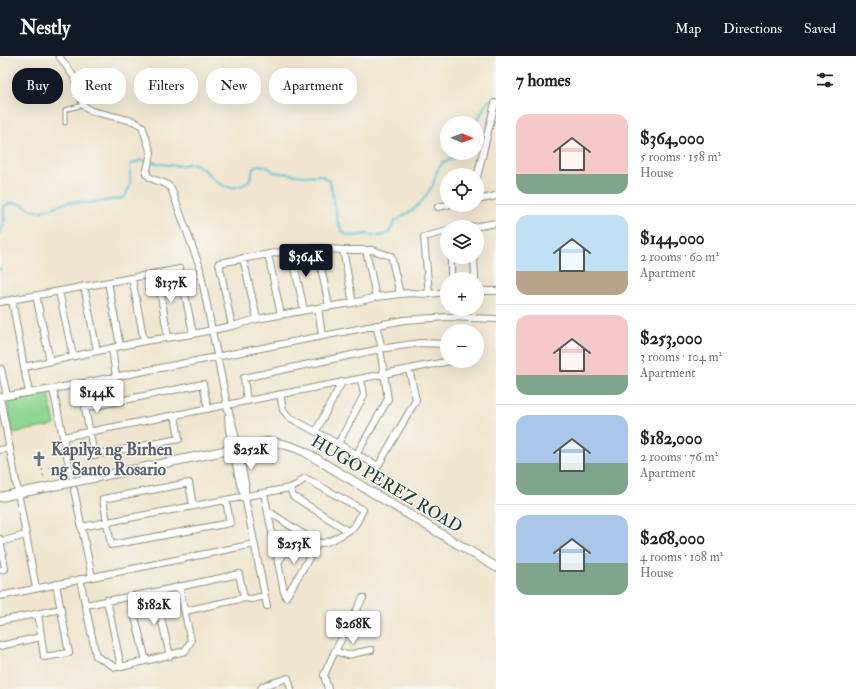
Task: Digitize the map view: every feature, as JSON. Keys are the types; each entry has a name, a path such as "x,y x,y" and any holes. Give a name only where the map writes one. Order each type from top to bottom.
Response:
{"street":[{"path":"59,56 74,77 83,105 91,111 133,121 142,126 151,153 146,174 152,180 166,184 171,188 199,265 227,405 229,430 235,449 240,484 245,497 266,606"},
{"path":"479,168 495,103"},
{"path":"484,199 496,196"},
{"path":"484,225 496,223"},
{"path":"429,294 424,237 440,233"},
{"path":"232,326 220,263 243,258 291,250 317,248 372,250 391,256 400,294"},
{"path":"317,248 329,306"},
{"path":"291,250 304,310"},
{"path":"343,250 353,303"},
{"path":"366,250 376,297"},
{"path":"268,254 281,315"},
{"path":"243,258 257,319"},
{"path":"0,302 180,269 193,334"},
{"path":"157,273 168,337"},
{"path":"132,278 144,341"},
{"path":"108,282 120,346"},
{"path":"84,286 97,352"},
{"path":"59,291 73,356"},
{"path":"484,291 496,291"},
{"path":"24,367 144,341 193,334 257,319 353,303 376,297 400,294 440,293"},
{"path":"36,296 50,361"},
{"path":"12,300 29,393"},
{"path":"318,308 322,335"},
{"path":"2,397 116,377 322,335 404,320 448,317 496,319"},
{"path":"356,457 388,399 376,325"},
{"path":"247,401 244,378 381,349 420,343 440,344"},
{"path":"112,348 116,377"},
{"path":"63,437 440,363"},
{"path":"0,368 2,397 10,448 36,588"},
{"path":"280,394 283,410 286,414 338,444 356,457 378,466 416,400 409,369"},
{"path":"338,444 364,395 360,378"},
{"path":"316,431 342,382"},
{"path":"175,415 179,439 94,455 85,408 203,384 208,409"},
{"path":"53,389 70,475"},
{"name":"HUGO PEREZ ROAD","path":"0,497 268,442 292,446 305,452 496,567"},
{"path":"0,450 10,448"},
{"path":"81,526 290,488 297,485 305,478 363,510 354,527 323,544 318,543 298,531 268,511"},
{"path":"193,506 189,482 103,499 111,545 230,523 226,500"},
{"path":"290,488 293,496 348,531"},
{"path":"74,490 92,577"},
{"path":"264,493 286,597 318,543"},
{"path":"278,563 298,531"},
{"path":"0,570 5,569 0,541 26,535"},
{"path":"0,596 254,544"},
{"path":"85,605 238,574 244,598"},
{"path":"80,580 96,656 115,667 170,656 185,651 191,641 179,586"},
{"path":"38,614 44,657 68,653 56,584"},
{"path":"155,592 170,656"},
{"path":"185,611 244,598 252,599 264,596"},
{"path":"130,597 146,661"},
{"path":"328,689 324,675 363,598"},
{"path":"107,600 121,667"},
{"path":"0,621 60,609"},
{"path":"0,646 41,638"},
{"path":"335,651 347,655 371,650"},
{"path":"261,689 263,686 288,678 291,689"}],"lane":[{"path":"65,122 65,110 83,105"}],"path":[{"path":"42,468 46,488"}],"green space":[{"path":"49,394 55,425 13,433 7,402"}],"waterway":[{"path":"480,116 486,103 496,97"},
{"path":"0,233 4,221 4,207 10,203 21,204 35,211 42,211 69,202 89,203 124,198 130,186 130,165 141,160 175,165 193,163 226,187 240,186 248,182 253,168 258,165 266,166 274,172 303,176 319,175 330,182 338,223 342,231 347,235 354,236 366,234 380,236 389,233 395,221 413,210 423,200 433,185 437,171 443,162 449,160"}],"place":[{"name":"Kapilya ng Birhen ng Santo Rosario","path":"39,459"}]}
